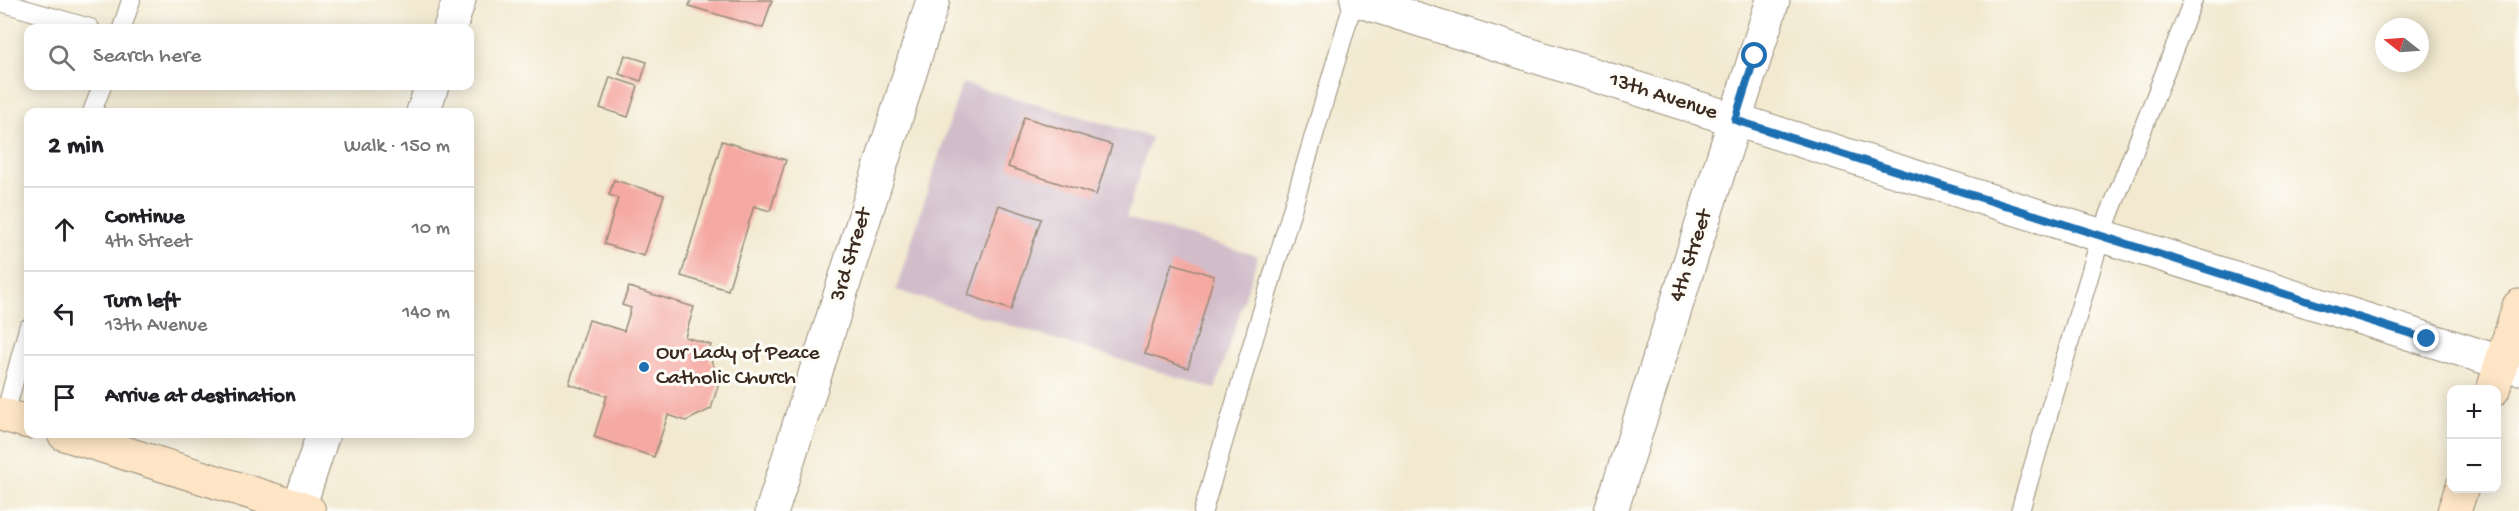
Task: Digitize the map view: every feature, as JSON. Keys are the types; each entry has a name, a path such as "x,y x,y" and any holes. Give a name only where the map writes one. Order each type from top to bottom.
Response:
{"street":[{"path":"451,24 459,0"},
{"name":"3rd Street","path":"772,511 933,0"},
{"name":"13th Avenue","path":"1355,0 2101,236 2504,373"},
{"name":"4th Street","path":"1611,511 1773,0"},
{"path":"424,108 431,90"},
{"path":"2504,373 2519,306"},
{"path":"77,438 302,510 322,438"},
{"path":"2454,511 2461,493"}],"lane":[{"path":"123,24 131,0"},
{"path":"1203,511 1355,0"},
{"path":"2020,511 2101,236 2193,0"},
{"path":"0,2 76,24"},
{"path":"94,108 100,90"},
{"path":"11,417 24,349"}],"shaded area":[{"path":"962,83 1151,137 1126,218 1258,256 1215,389 896,290"}],"building":[{"path":"691,0 772,0 763,28 689,6"},
{"path":"625,55 647,62 641,81 619,74"},
{"path":"610,77 638,86 628,117 600,108"},
{"path":"1024,117 1112,145 1096,195 1008,167"},
{"path":"722,141 786,160 770,211 754,206 728,290 681,276"},
{"path":"614,180 664,195 644,256 604,244 618,198 609,195"},
{"path":"999,205 1041,219 1011,310 968,295"},
{"path":"1172,263 1214,276 1188,368 1145,354"},
{"name":"Our Lady of Peace Catholic Church","path":"629,287 694,307 685,337 711,345 708,354 720,379 711,409 686,421 668,415 654,457 594,437 607,396 569,384 589,320 624,331 631,308 622,305"}],"place":[{"name":"Our Lady of Peace Catholic Church","path":"644,367"}],"route":[{"path":"1755,56 1735,120 2427,339"}]}
